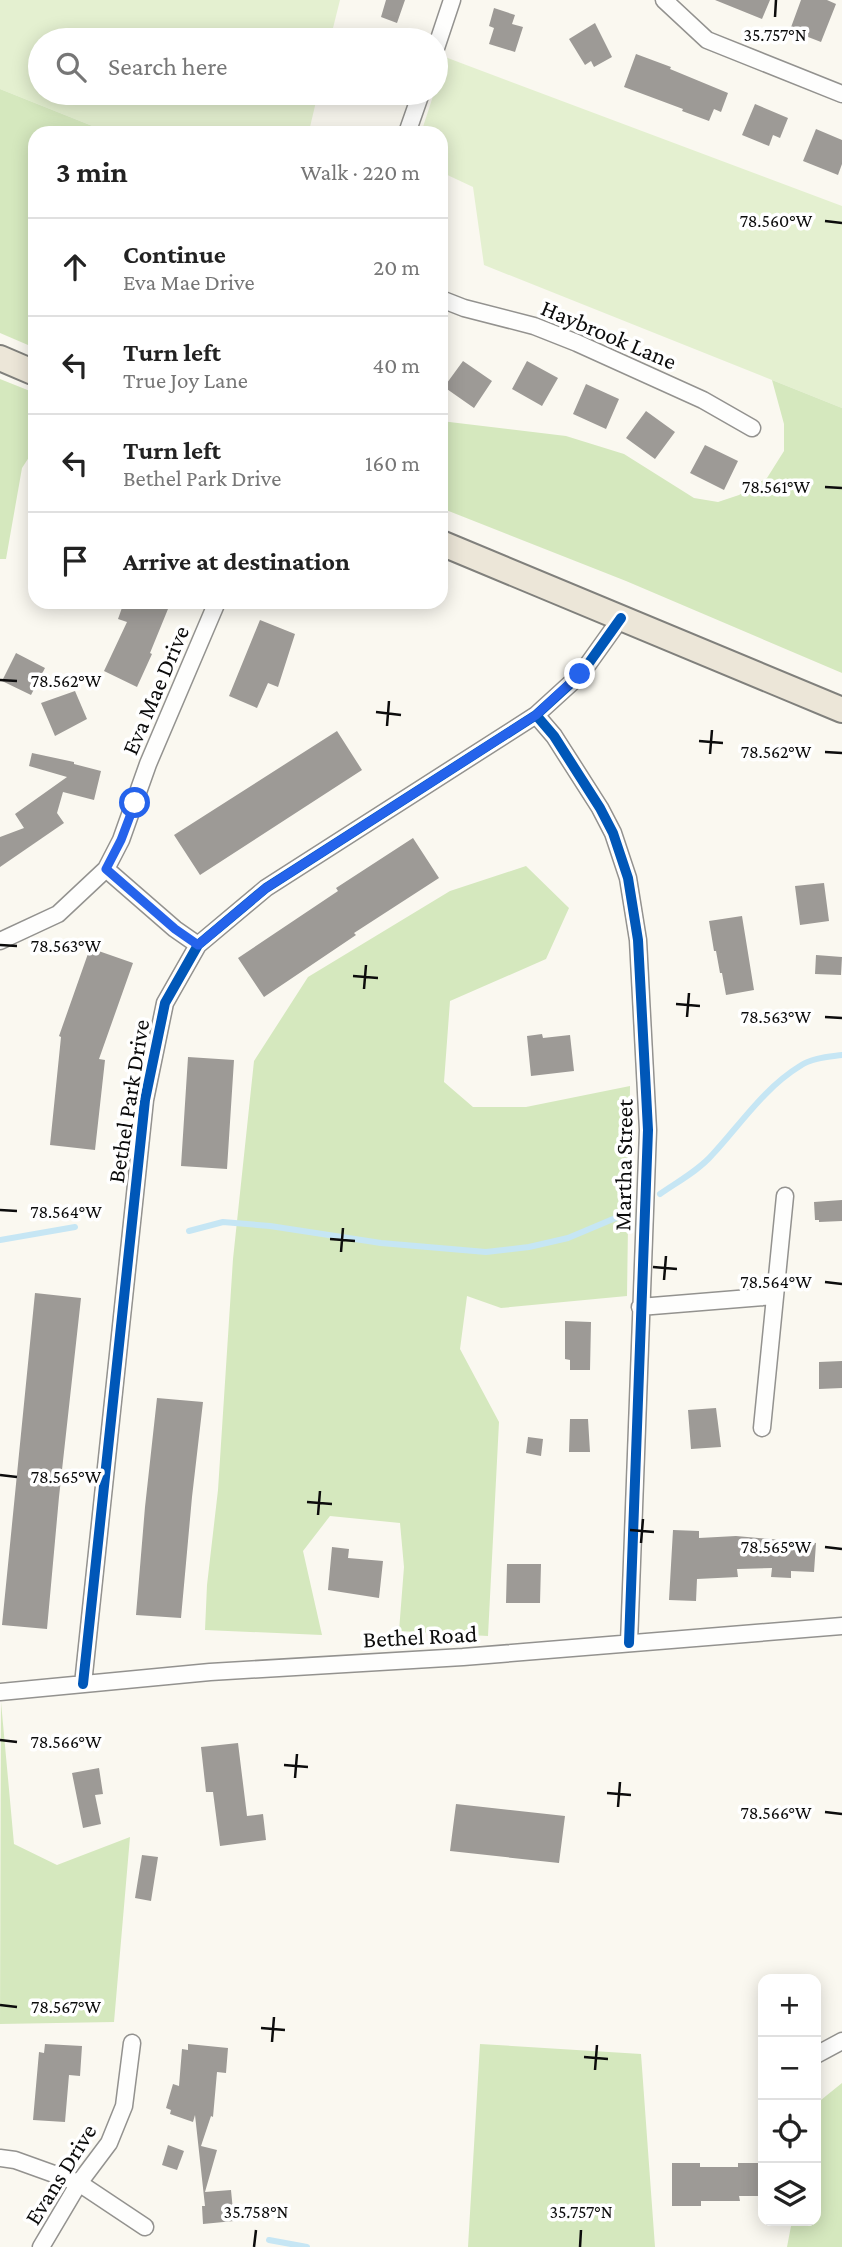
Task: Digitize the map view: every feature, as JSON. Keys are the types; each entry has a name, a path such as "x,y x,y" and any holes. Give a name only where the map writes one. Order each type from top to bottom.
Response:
{"main road":[{"path":"0,358 28,370"},
{"path":"448,546 842,710"}],"street":[{"path":"443,28 452,0"},
{"path":"664,0 707,40 842,94"},
{"path":"409,126 417,105"},
{"name":"Haybrook Lane","path":"448,302 534,326 577,343 704,400 752,428"},
{"name":"Eva Mae Drive","path":"0,941 58,914 106,869 121,840 148,764 214,609"},
{"name":"Bethel Park Drive","path":"83,1684 145,1100 165,1003 198,945 266,888 536,715 580,674 621,618"},
{"name":"Martha Street","path":"536,715 554,736 613,833 628,878 638,940 648,1129 629,1643"},
{"path":"106,869 175,929 198,945"},
{"path":"762,1428 785,1196"},
{"path":"640,1307 775,1296"},
{"name":"Bethel Road","path":"0,1692 289,1666 463,1657 842,1626"},
{"path":"821,2052 842,2041"},
{"name":"Evans Drive","path":"41,2247 79,2183 109,2143 124,2106 132,2043"},
{"path":"0,2158 15,2160 79,2183 145,2227"}],"green space":[{"path":"0,0 340,0 333,28 28,28 28,100 0,89"},
{"path":"448,58 842,206 842,408 484,265 473,187 448,175 448,126 423,126 430,105 448,105"},
{"path":"0,89 28,100 28,105 40,105 92,126 28,126 28,345 0,333"},
{"path":"40,105 315,105 310,126 92,126"},
{"path":"0,379 28,390 28,459 22,468 6,559 0,559"},
{"path":"772,380 842,408 842,673 626,581 448,511 448,422 566,436 624,454 694,498 718,502 739,495 767,478 784,451 784,424"},
{"path":"526,866 569,908 546,959 450,1001 444,1082 473,1107 526,1107 630,1086 627,1296 501,1308 467,1296 460,1349 499,1422 488,1636 399,1631 404,1567 400,1523 330,1516 303,1551 322,1635 205,1630 207,1585 218,1490 233,1259 254,1061 308,977 450,891"},
{"path":"1,1702 14,1844 57,1865 130,1837 114,2022 0,2024"},
{"path":"480,2044 641,2054 655,2247 468,2247"},
{"path":"842,2083 842,2247 787,2247 791,2226 821,2226 821,2100"}],"building":[{"path":"386,0 405,0 397,23 381,17"},
{"path":"715,0 770,0 762,19"},
{"path":"801,0 827,0 836,4 821,42 790,30"},
{"path":"494,8 515,15 512,24 523,27 515,52 489,44 494,28 489,26"},
{"path":"595,23 612,57 594,67 591,61 585,65 569,39"},
{"path":"636,54 728,93 721,112 714,109 709,121 624,87"},
{"path":"755,104 788,118 780,138 773,135 769,146 742,135"},
{"path":"816,129 842,140 842,164 838,175 803,161"},
{"path":"463,361 492,381 474,408 448,390 448,382"},
{"path":"527,361 558,378 542,406 512,389"},
{"path":"586,384 619,399 606,429 573,414"},
{"path":"646,411 675,432 655,459 626,438"},
{"path":"705,445 738,461 724,490 690,473"},
{"path":"122,609 168,609 137,687 104,671 127,622 118,619"},
{"path":"260,620 295,634 278,687 268,683 257,708 229,696"},
{"path":"16,653 45,668 31,695 2,681"},
{"path":"75,691 87,719 55,736 41,703"},
{"path":"337,731 362,770 200,875 174,835"},
{"path":"32,753 101,771 94,800 63,792 57,813 64,823 0,867 0,837 24,828 15,814 67,777 29,766"},
{"path":"413,838 439,878 354,933 356,935 264,997 238,958 338,891 336,888"},
{"path":"824,883 829,921 800,925 795,886"},
{"path":"742,916 754,990 726,995 709,921"},
{"path":"90,948 133,963 99,1059 105,1060 95,1150 50,1145 59,1036"},
{"path":"816,955 842,957 841,975 815,974"},
{"path":"542,1034 543,1038 570,1035 574,1071 531,1076 527,1036"},
{"path":"188,1057 234,1060 227,1169 181,1166"},
{"path":"842,1200 842,1221 815,1220 814,1202"},
{"path":"35,1293 81,1298 47,1629 2,1625"},
{"path":"565,1321 591,1322 590,1370 570,1370 570,1360 565,1359"},
{"path":"842,1361 842,1388 819,1389 819,1362"},
{"path":"157,1398 203,1402 181,1618 136,1615"},
{"path":"716,1408 721,1447 691,1449 688,1410"},
{"path":"570,1419 588,1419 590,1452 569,1452"},
{"path":"528,1437 543,1439 541,1456 526,1453"},
{"path":"673,1530 699,1531 699,1538 736,1536 816,1543 814,1572 791,1571 791,1578 771,1577 772,1568 737,1569 738,1577 697,1579 696,1601 669,1600"},
{"path":"332,1547 349,1549 348,1558 383,1561 379,1598 328,1590"},
{"path":"507,1564 541,1564 540,1603 506,1603"},
{"path":"238,1743 247,1816 263,1814 266,1840 220,1846 213,1792 206,1792 201,1747"},
{"path":"99,1768 103,1794 95,1795 101,1824 83,1828 72,1773"},
{"path":"456,1804 565,1816 559,1863 450,1851"},
{"path":"142,1855 158,1857 151,1901 135,1898"},
{"path":"45,2044 82,2046 80,2076 69,2075 65,2122 33,2120 39,2052 44,2053"},
{"path":"188,2044 228,2048 226,2073 217,2072 213,2117 211,2116 201,2146 217,2150 205,2192 231,2190 234,2221 203,2224 202,2206 205,2206 195,2115 193,2122 170,2114 171,2110 166,2108 173,2084 179,2086 182,2049 188,2050"},
{"path":"168,2145 184,2151 177,2170 162,2165"},
{"path":"672,2163 700,2163 700,2167 738,2167 738,2163 758,2163 758,2196 739,2196 740,2201 701,2201 701,2206 672,2206"}],"waterway":[{"path":"660,1194 706,1161 764,1096 787,1075 810,1061 842,1055"},
{"path":"189,1231 223,1222 270,1226 381,1243 486,1252 529,1247 568,1238 625,1214"},
{"path":"0,1240 75,1227"},
{"path":"269,2240 307,2247"}],"cycle path":[{"path":"83,1684 145,1100 165,1003 198,945 266,888 536,715 581,674 621,618"},
{"path":"536,715 554,736 613,833 628,878 638,940 648,1130 629,1643"}],"route":[{"path":"135,803 106,869 175,929 198,945 266,888 536,715 580,674"}]}
